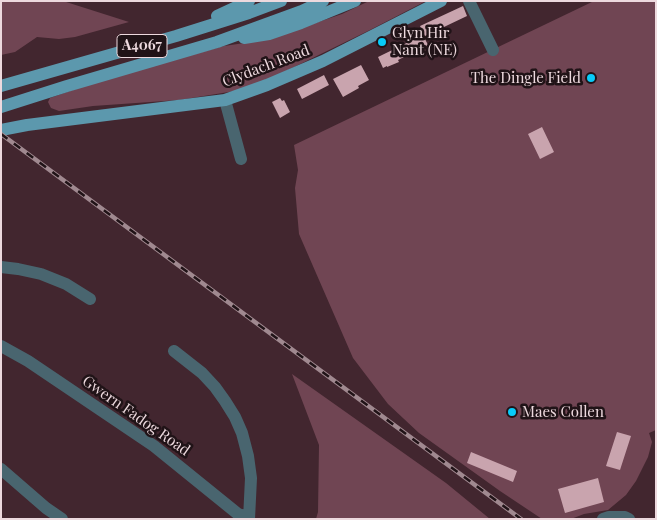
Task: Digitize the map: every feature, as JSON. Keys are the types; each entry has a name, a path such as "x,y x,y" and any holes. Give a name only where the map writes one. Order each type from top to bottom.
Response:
{"main road":[{"path":"176,36 250,1"},
{"name":"A4067","path":"1,86 176,36 281,1"},
{"name":"A4067","path":"1,107 217,42 302,11 323,1"},
{"path":"217,42 269,34 355,1"},
{"name":"Clydach Road","path":"1,130 225,100 267,85 323,61 441,1"}],"street":[{"path":"468,1 493,50"},
{"path":"225,100 241,158"},
{"path":"1,267 41,274 66,284 90,299"},
{"name":"Gwern Fadog Road","path":"1,346 28,361 154,446 238,514 249,518"},
{"path":"174,351 202,373 215,387 226,400 235,417 242,433 248,456 251,478 249,518"},
{"path":"1,469 46,508 62,519"},
{"path":"603,519 617,517 629,519"}],"shaded area":[{"path":"1,1 63,1 129,22 75,37 59,39 37,37 15,52 1,55"},
{"path":"369,1 426,1 267,80 235,91 179,100 93,106 59,111 51,108 48,102 50,98 113,76 224,46 258,41 280,35 342,14"},
{"path":"594,1 656,1 656,430 649,433 652,442 648,457 636,481 626,495 608,510 584,514 571,519 542,519 419,433 388,404 353,358 299,234 295,188 298,170 294,145"},
{"path":"292,374 446,483 490,519 316,519 318,512 319,445"}],"building":[{"path":"463,6 467,16 425,36 420,26"},
{"path":"423,35 428,45 398,60 399,62 383,68 378,57"},
{"path":"361,65 369,80 343,97 333,79"},
{"path":"324,75 329,85 302,99 297,89"},
{"path":"280,98 282,101 284,100 290,112 280,118 272,102"},
{"path":"542,127 554,152 540,159 528,134"},
{"path":"617,432 631,436 620,470 606,466"},
{"path":"471,452 517,471 513,482 467,463"},
{"path":"598,478 604,502 565,513 558,489"}],"railway":[{"path":"1,134 521,519"}],"place":[{"name":"Glyn Hir Nant (NE)","path":"382,42"},
{"name":"The Dingle Field","path":"591,78"},
{"name":"Maes Collen","path":"512,412"}]}
